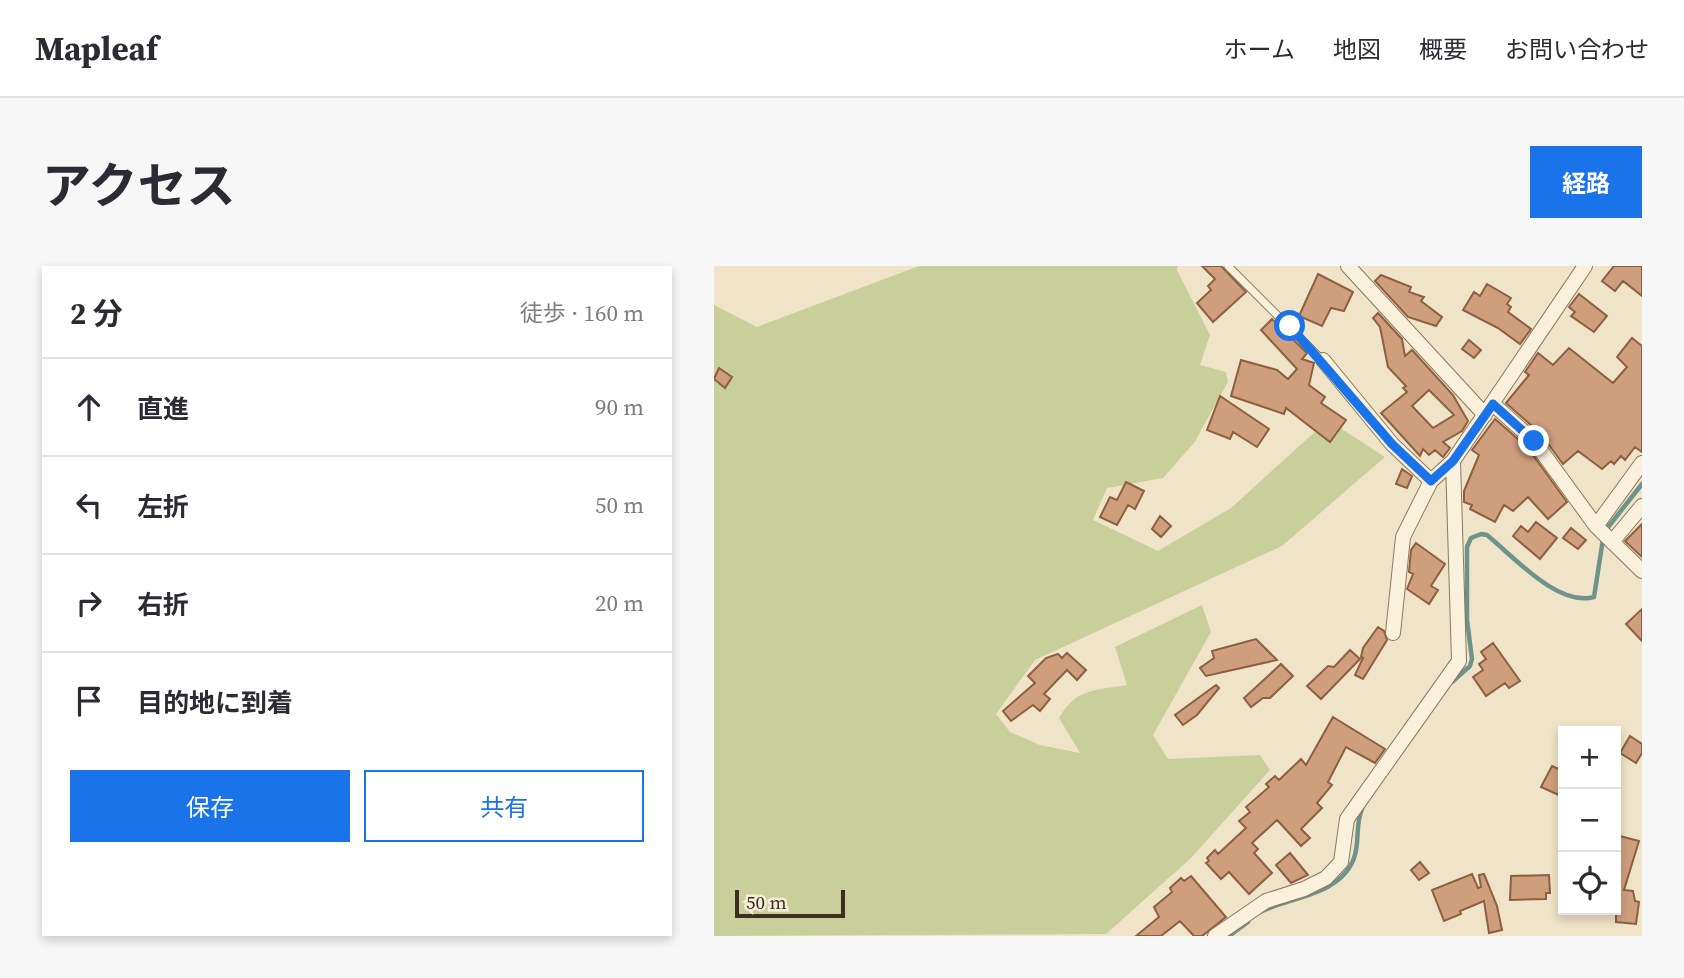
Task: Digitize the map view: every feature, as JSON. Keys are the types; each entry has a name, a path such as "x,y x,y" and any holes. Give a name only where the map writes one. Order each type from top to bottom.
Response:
{"street":[{"path":"1348,266 1489,410 1534,441 1605,534 1642,571"},
{"path":"1393,633 1403,537 1431,481 1453,461 1585,266"},
{"path":"1323,360 1392,444 1431,481"},
{"path":"1215,936 1266,901 1304,889 1326,878 1341,862 1347,819 1459,661 1453,461"},
{"path":"1605,534 1642,463"},
{"path":"1605,534 1642,506"}],"lane":[{"path":"1228,266 1323,360"}],"green space":[{"path":"919,266 1178,266 1177,270 1210,335 1200,365 1226,372 1228,382 1194,443 1163,478 1107,488 1093,520 1158,551 1231,508 1328,420 1385,457 1282,546 1035,660 996,714 1010,732 1040,745 1080,753 1059,718 1073,701 1088,692 1127,685 1115,647 1202,605 1211,632 1153,735 1168,759 1260,755 1270,770 1191,858 1106,934 714,936 714,305 757,327"}],"building":[{"path":"1202,266 1221,266 1246,292 1213,322 1197,303 1211,290 1208,286 1215,279"},
{"path":"1614,266 1642,266 1642,296 1623,281 1615,291 1602,281"},
{"path":"1318,274 1353,292 1344,311 1331,308 1322,326 1299,316"},
{"path":"1381,275 1411,287 1409,292 1424,297 1421,301 1442,317 1436,326 1408,317 1375,281"},
{"path":"1487,284 1511,298 1507,304 1511,307 1508,312 1531,329 1520,344 1498,328 1463,310 1474,292 1480,296"},
{"path":"1579,294 1607,316 1594,332 1571,316 1575,312 1569,307"},
{"path":"1378,313 1402,339 1405,356 1412,350 1453,395 1468,421 1462,431 1443,442 1450,448 1443,457 1435,450 1429,455 1423,449 1420,456 1381,413 1407,392 1403,388 1406,386 1388,367 1380,327 1373,318","holes":["1429,390 1454,415 1433,428 1412,406"]},
{"path":"1272,319 1307,353 1302,359 1314,363 1309,385 1325,397 1321,403 1346,420 1330,442 1286,408 1284,414 1231,396 1241,360 1277,370 1288,379 1297,369 1261,330"},
{"path":"1632,338 1642,346 1642,452 1635,447 1625,460 1621,456 1614,464 1611,461 1602,469 1578,451 1563,464 1541,434 1506,403 1529,375 1525,372 1538,353 1553,365 1569,348 1613,383 1627,367 1617,357"},
{"path":"1469,340 1481,350 1474,358 1462,349"},
{"path":"719,368 732,377 725,388 714,379"},
{"path":"1220,396 1269,429 1257,447 1233,432 1230,439 1207,430"},
{"path":"1495,419 1527,447 1567,502 1548,519 1528,497 1513,511 1504,505 1495,522 1470,509 1472,505 1464,502 1464,491 1479,455 1472,450"},
{"path":"1402,469 1412,476 1407,488 1396,484"},
{"path":"1126,482 1144,491 1135,509 1128,505 1117,525 1100,517 1110,497 1117,500"},
{"path":"1160,516 1171,526 1161,537 1152,529"},
{"path":"1536,522 1557,538 1540,559 1513,536 1521,526 1528,532"},
{"path":"1642,524 1642,557 1625,541"},
{"path":"1571,528 1586,540 1578,549 1563,538"},
{"path":"1416,543 1445,564 1431,586 1438,590 1429,604 1407,589 1413,574 1409,572 1411,550"},
{"path":"1642,609 1642,641 1626,624"},
{"path":"1378,627 1384,631 1387,640 1363,679 1355,675 1363,658 1363,648"},
{"path":"1256,639 1277,660 1206,676 1200,668 1214,658 1212,651"},
{"path":"1493,643 1520,681 1509,688 1505,683 1486,696 1473,677 1483,670 1479,664 1486,659 1481,652"},
{"path":"1350,650 1360,659 1321,699 1307,686 1328,666 1334,667"},
{"path":"1067,653 1086,670 1077,680 1067,670 1044,694 1050,699 1040,711 1033,705 1011,721 1003,711 1035,683 1028,676 1046,658 1058,654 1062,658"},
{"path":"1281,664 1293,676 1270,698 1263,698 1251,707 1244,698"},
{"path":"1216,685 1219,688 1197,715 1183,725 1175,715"},
{"path":"1333,717 1385,749 1375,763 1346,747 1328,782 1332,785 1317,803 1322,808 1301,829 1310,838 1301,846 1277,820 1252,843 1258,849 1254,853 1272,873 1249,894 1229,872 1221,879 1206,863 1209,861 1207,858 1215,850 1218,854 1246,828 1239,821 1250,812 1246,807 1269,787 1266,784 1275,776 1279,780 1301,759 1306,765"},
{"path":"1630,736 1642,744 1642,753 1636,763 1621,751"},
{"path":"1552,766 1558,769 1558,795 1541,787"},
{"path":"1621,836 1639,841 1624,890 1633,891 1635,901 1639,902 1636,924 1616,922 1616,915 1621,915"},
{"path":"1290,853 1308,875 1291,883 1276,865"},
{"path":"1420,862 1429,873 1419,880 1411,870"},
{"path":"1472,874 1478,888 1481,887 1479,875 1484,874 1497,906 1502,930 1489,933 1484,901 1444,921 1432,890"},
{"path":"1549,875 1550,893 1546,893 1546,899 1510,900 1511,876"},
{"path":"1191,876 1226,917 1202,936 1194,936 1180,921 1161,936 1136,936 1159,917 1154,907 1172,892 1170,888 1181,878 1184,881"}],"waterway":[{"path":"1605,531 1642,484"},
{"path":"1452,682 1470,666 1472,659 1467,620 1467,547 1471,538 1487,535 1551,588 1580,598 1594,597 1603,539"},
{"path":"1260,912 1313,893 1338,880 1354,858 1362,809"},
{"path":"1229,936 1248,922"}],"route":[{"path":"1290,326 1323,360 1392,444 1431,481 1453,461 1493,404 1534,441"}]}
